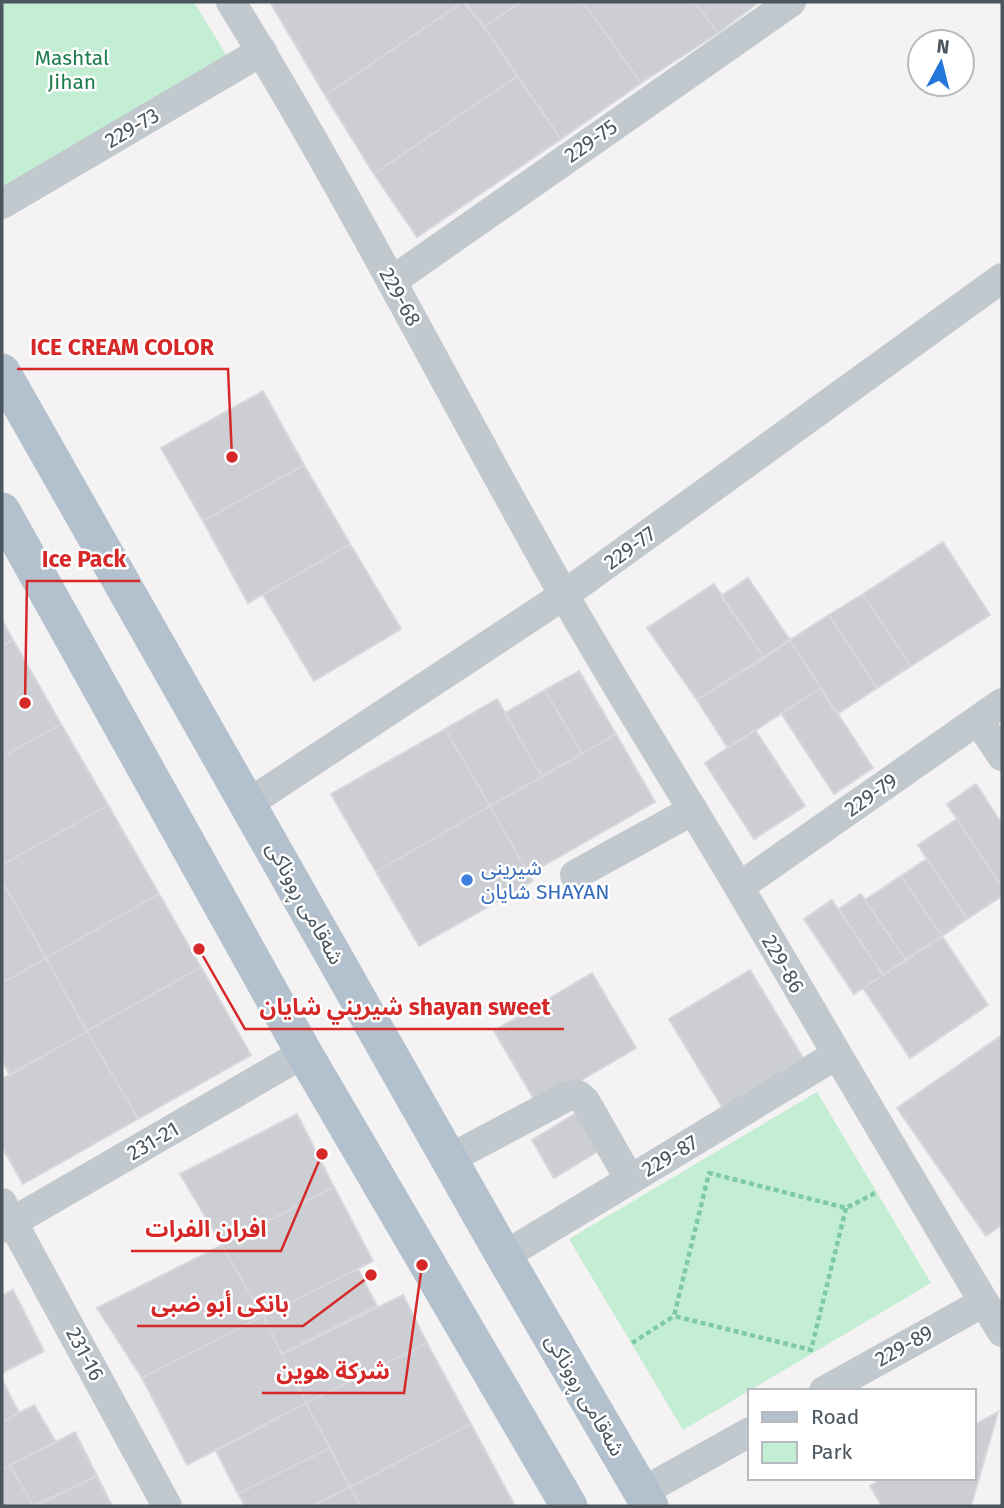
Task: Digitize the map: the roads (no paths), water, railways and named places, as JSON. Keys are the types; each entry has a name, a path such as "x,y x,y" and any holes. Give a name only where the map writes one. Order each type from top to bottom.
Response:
{"main road":[{"name":"شەقامی ڕووناکی","path":"2,372 504,1256 646,1499"},
{"path":"2,511 304,1053 569,1506"}],"street":[{"name":"229-68","path":"232,2 391,281 564,595"},
{"name":"229-75","path":"391,281 791,2"},
{"name":"229-73","path":"2,204 262,51"},
{"name":"229-77","path":"248,803 564,595 1002,278"},
{"name":"229-86","path":"564,595 1002,1332"},
{"name":"229-79","path":"739,887 1002,703"},
{"path":"978,720 1002,756"},
{"path":"575,875 692,810"},
{"name":"231-21","path":"6,1218 304,1053"},
{"name":"229-87","path":"504,1256 836,1055"},
{"path":"449,1159 568,1096 578,1095 585,1101 630,1180"},
{"name":"231-16","path":"6,1218 167,1506"},
{"name":"229-89","path":"828,1389 984,1302"},
{"path":"646,1499 748,1433"}],"place":[{"name":"ICE CREAM COLOR","path":"232,457"},
{"name":"Ice Pack","path":"25,703"},
{"name":"شيرينى شايان SHAYAN","path":"467,880"},
{"name":"شيريني شايان shayan sweet","path":"199,949"},
{"name":"افران الفرات","path":"322,1154"},
{"name":"شركة هوين","path":"422,1265"},
{"name":"بانكى أبو ضبى","path":"371,1275"}],"park label":[{"name":"Mashtal Jihan","path":"72,70"}]}
